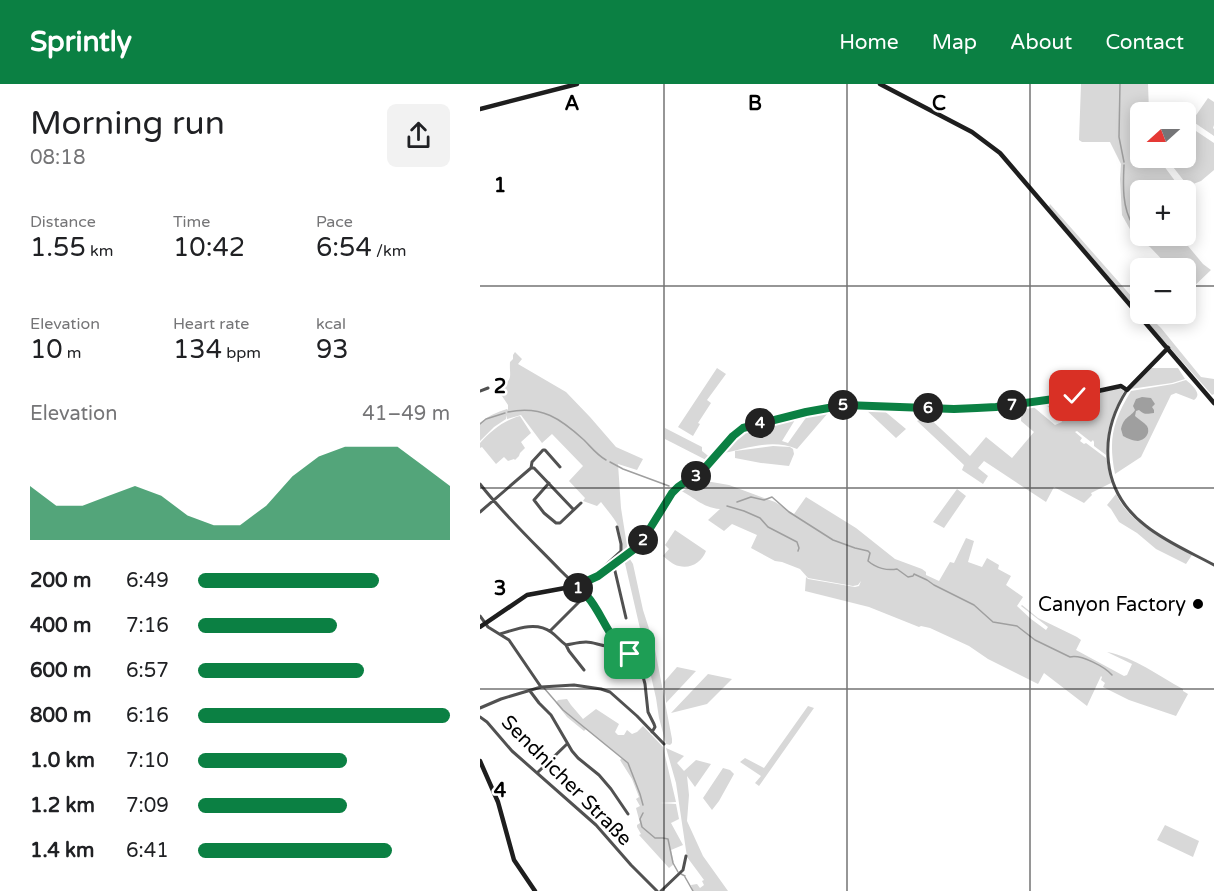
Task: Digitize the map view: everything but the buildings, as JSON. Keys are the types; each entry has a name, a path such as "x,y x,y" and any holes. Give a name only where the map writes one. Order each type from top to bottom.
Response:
{"main road":[{"path":"480,109 577,84"},
{"path":"880,84 972,132 1000,153 1214,403"},
{"path":"480,627 530,594 576,586 598,576 612,566 632,551 644,538 675,489 704,469 733,436 747,427 845,405 983,408 1075,396 1120,386 1127,390 1168,348"},
{"path":"480,761 498,802 514,860 535,891"}],"street":[{"path":"480,391 488,388"},
{"path":"1127,390 1113,415 1108,439 1109,466 1117,493 1146,526 1214,566"},
{"path":"480,512 531,468 532,462 543,450 560,466"},
{"path":"531,468 534,468 573,509"},
{"path":"549,483 534,500 544,513 558,524 581,503"},
{"path":"480,484 586,595 616,643 628,653 634,671"},
{"path":"598,576 598,572 622,549 617,527"},
{"path":"612,566 626,618"},
{"path":"550,631 586,595"},
{"path":"480,615 488,627 507,637 541,687"},
{"path":"500,634 527,626 543,628 566,645 584,670"},
{"path":"566,645 586,642 608,647 616,643"},
{"path":"637,654 645,684 648,712 655,727 652,732"},
{"path":"480,708 541,687 574,685 601,688 610,692 664,744"},
{"path":"530,691 551,715 567,744 578,758 599,775 628,814"},
{"name":"Sendnicher Straße","path":"480,717 512,751 596,825 630,865 659,891"},
{"path":"537,773 567,744"},
{"path":"659,891 683,870 686,856"}],"shaded area":[{"path":"1081,84 1148,84 1149,102 1130,102 1130,168 1165,168 1174,180 1130,180 1130,229 1122,215 1121,164 1110,142 1082,142 1079,140"},
{"path":"1208,98 1214,102 1214,136 1196,124 1196,115"},
{"path":"1196,131 1214,143 1214,170 1196,183 1196,180 1183,180 1174,168 1196,168"},
{"path":"1050,204 1130,295 1130,301 1049,207"},
{"path":"1148,246 1188,246 1211,270 1196,284 1196,258 1160,258"},
{"path":"1149,324 1157,324 1161,328 1201,377 1214,379 1214,394 1212,395"},
{"path":"515,352 522,359 518,364 566,392 616,447 643,459 637,470 618,464 621,508 628,552 623,556 616,522 601,502 597,506 583,501 585,498 569,481 583,466 552,434 542,443 521,415 507,419 507,415 506,419 480,441 480,423 496,413 508,410 508,405 496,387 509,380 510,362"},
{"path":"717,368 726,374 707,400 711,403 698,423 700,424 693,436 678,427"},
{"path":"1149,368 1178,368 1185,379 1130,389"},
{"path":"1186,380 1196,390 1196,398 1194,400 1176,393 1171,395 1141,457 1115,474 1112,440 1116,421 1131,391"},
{"path":"1119,388 1124,391 1111,421 1106,455 1094,446 1093,440 1091,442 1077,431 1075,432 1082,438 1080,441 1106,458 1111,483 1091,493 1092,495 1084,503 1054,487 1046,502 984,461 978,468 988,476 983,484 962,470 964,465 917,421 927,416 970,456 986,437 1012,458 1034,432 1021,421 1022,408 1025,404 1030,404 1055,425 1062,422 1061,419 1043,402"},
{"path":"1151,398 1155,404 1152,407 1154,413 1146,414 1139,410 1136,411 1135,416 1146,425 1148,434 1145,438 1136,441 1123,436 1121,429 1135,410 1133,406 1136,399"},
{"path":"842,406 882,408 906,429 896,438 864,408 840,408 828,410 828,413 797,449 768,444 720,454 733,437 745,429 798,415 782,441 788,443 810,412"},
{"path":"520,416 531,433 521,442 525,448 515,460 508,461 504,457 496,464 482,447 480,448 480,443 498,426"},
{"path":"665,428 702,447 702,451 712,459 710,462 665,439"},
{"path":"773,446 793,449 794,454 789,466 735,458 735,451"},
{"path":"694,479 729,485 775,502 794,514 806,497 856,528 895,559 922,569 926,575 939,581 950,562 954,563 966,538 974,541 968,562 982,567 987,558 999,565 998,569 1011,576 1006,585 1023,597 1017,606 1046,630 1048,627 1022,605 1038,618 1081,640 1076,650 1124,676 1127,675 1132,664 1107,652 1137,662 1188,694 1176,716 1129,700 1103,687 1105,683 1101,680 1101,676 1087,706 1044,673 1038,684 988,659 969,646 930,628 919,627 869,607 805,591 806,577 808,579 855,587 859,586 861,581 858,585 853,586 808,578 800,569 775,561 751,548 757,535 732,524 724,531 708,520 720,509 702,504 677,489"},
{"path":"957,489 966,496 944,528 933,522"},
{"path":"1116,494 1122,505 1139,522 1159,537 1192,555 1186,564 1156,549 1119,522 1107,505"},
{"path":"675,530 706,551 696,564 679,566 663,556 669,549 665,545"},
{"path":"628,556 633,564 643,610 654,644 672,739 670,745 666,744 659,718 624,559"},
{"path":"677,667 696,671 666,703 664,682"},
{"path":"708,674 732,679 707,704 671,713"},
{"path":"567,699 583,719 596,709 619,724 615,732 618,735 624,735 627,730 632,734 643,726 663,747 676,802 660,803 676,804 679,819 671,823 683,845 671,850 674,864 669,868 639,835 641,834 637,825 640,823 636,808 640,806 636,799 639,797 632,779 620,760 622,758 567,717 556,703 558,700"},
{"path":"808,706 814,708 759,786 755,783 761,776 740,762 745,758 764,768"},
{"path":"666,748 684,756 677,763 684,771 696,760 711,764 695,787 687,776 689,795 687,821 703,856 728,891 693,891 691,885 697,884 700,888 704,885 702,881 704,880 687,857 676,783"},
{"path":"723,768 734,774 712,810 703,798"},
{"path":"1165,825 1199,841 1193,857 1157,840"}],"waterway":[{"path":"1120,84 1119,137 1124,162"},
{"path":"1124,165 1125,204 1130,220"},
{"path":"508,412 531,410 550,415 567,426 606,460"},
{"path":"480,424 486,419 505,413"},
{"path":"610,462 669,486"},
{"path":"737,502 751,497 764,500 772,497 789,512 833,540 868,551 870,553 868,561 874,565 886,569 897,569 908,577 914,574 927,580 974,605 993,622 1017,626 1035,640 1070,657 1080,657 1092,662 1112,675"},
{"path":"727,506 760,518 768,527 797,542 798,551"},
{"path":"544,688 563,710 628,763 643,805"},
{"path":"643,813 640,819 642,827 655,838 668,839 673,863 678,872"},
{"path":"681,874 685,876"},
{"path":"685,877 693,891"}],"place":[{"name":"Canyon Factory","path":"1198,604"}],"route":[{"path":"630,654 616,643 590,600 576,586 598,576 637,547 672,493 704,469 743,428 845,405 954,409 996,407 1075,396"}]}
